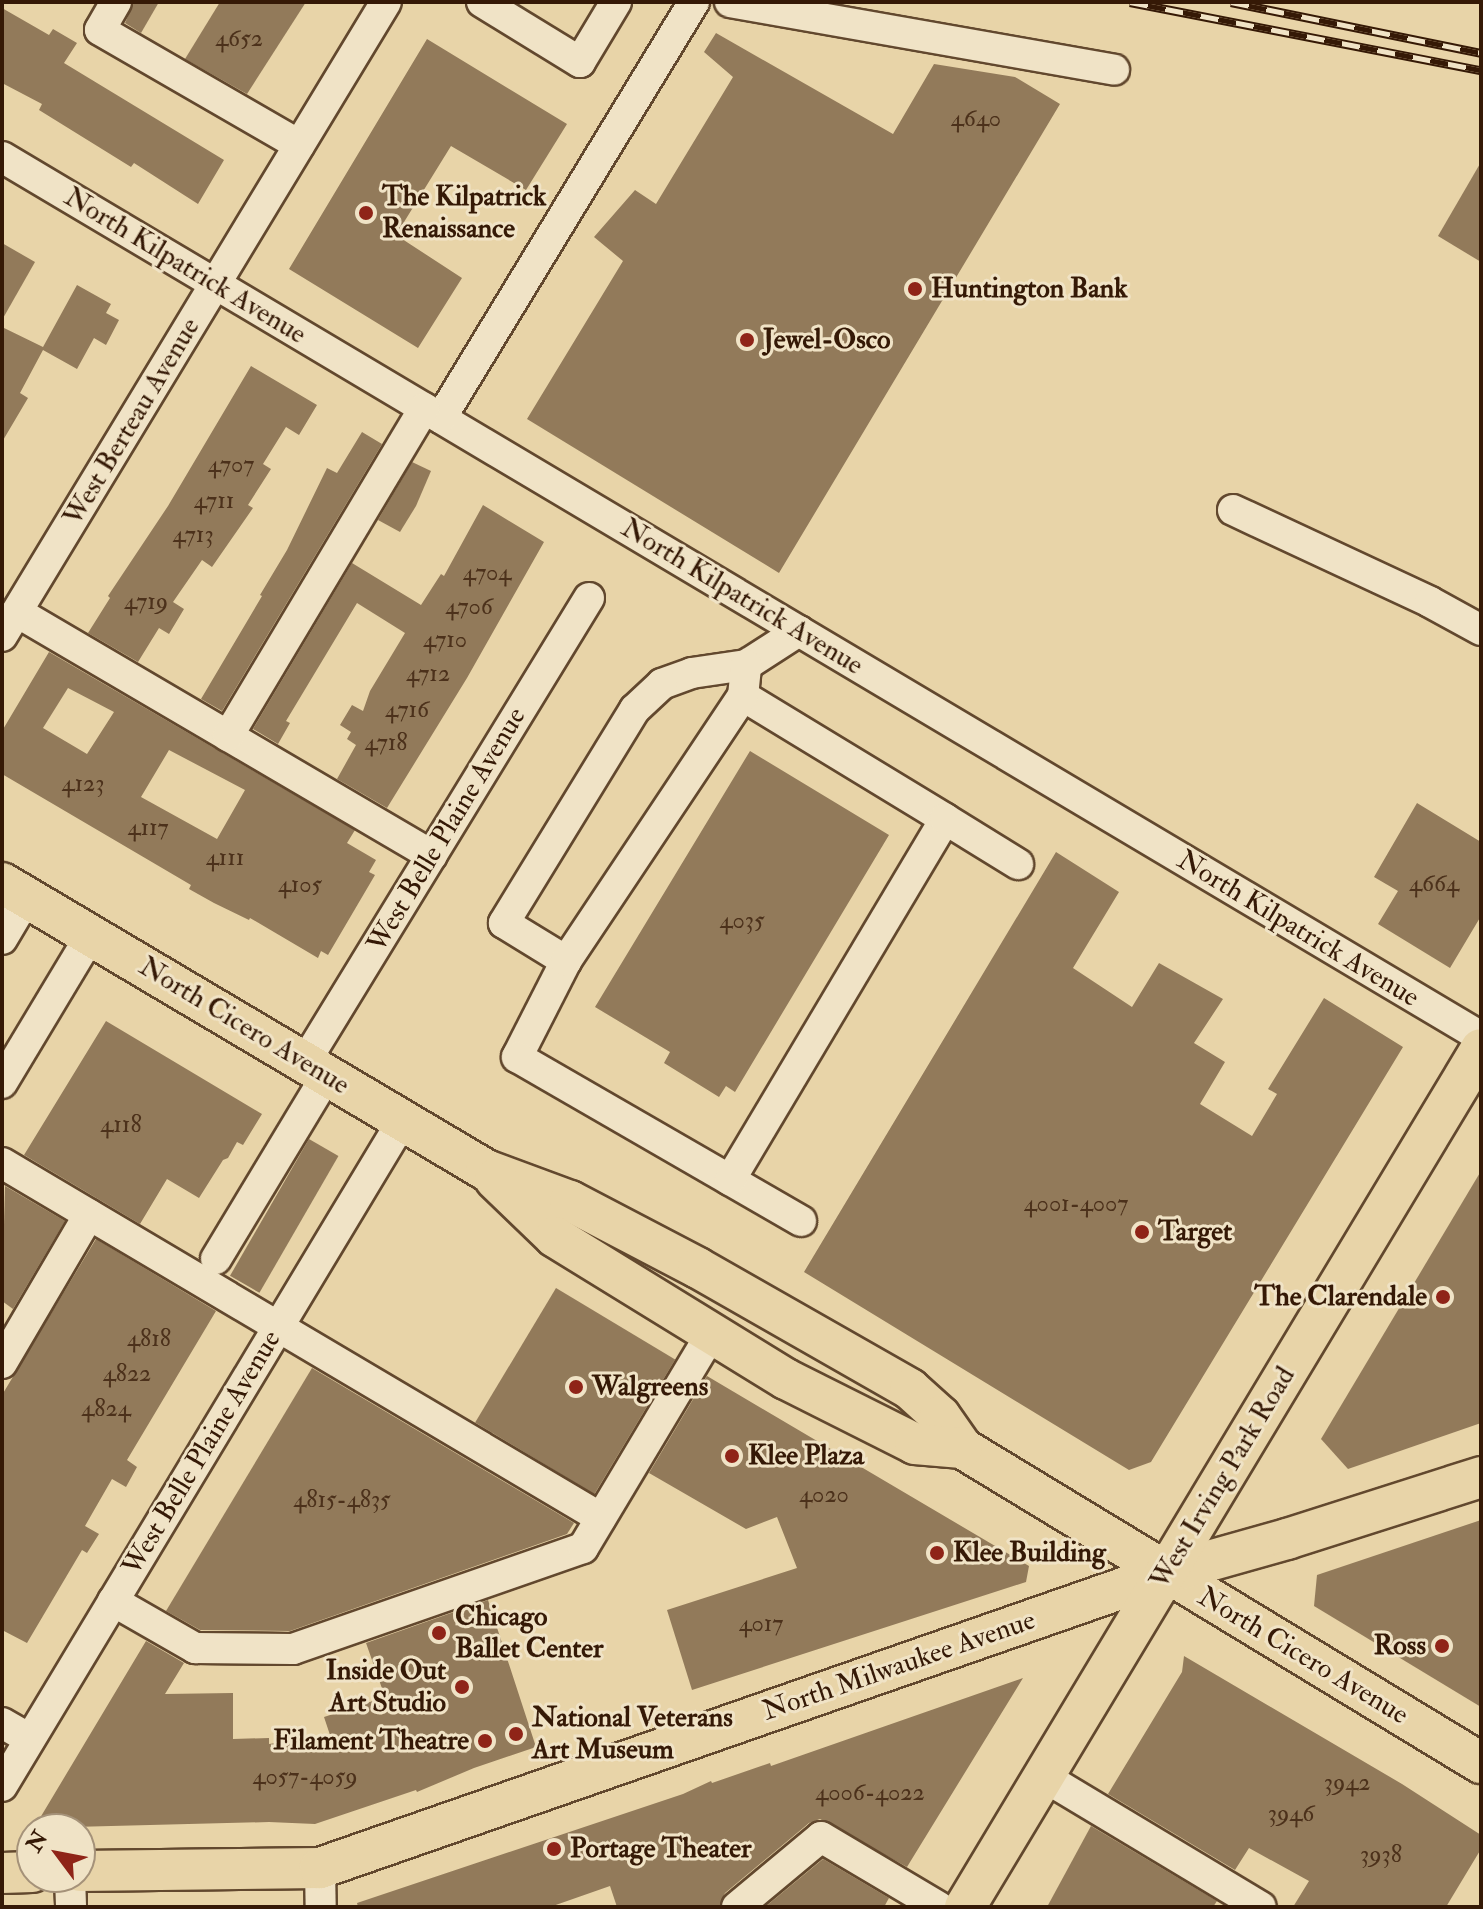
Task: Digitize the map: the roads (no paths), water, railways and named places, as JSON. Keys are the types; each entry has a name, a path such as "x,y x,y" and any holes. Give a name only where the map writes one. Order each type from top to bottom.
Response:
{"main road":[{"name":"North Cicero Avenue","path":"14,890 486,1170 596,1215 910,1389 940,1416 962,1448 1481,1763"},
{"name":"West Irving Park Road","path":"965,1907 1481,1049"},
{"name":"North Cicero Avenue","path":"486,1170 555,1237 799,1386 915,1444 962,1448"},
{"name":"North Milwaukee Avenue","path":"96,1871 320,1868 1166,1573 1287,1539 1481,1477"}],"street":[{"path":"116,2 100,30 299,145"},
{"name":"West Berteau Avenue","path":"9,624 386,2"},
{"path":"482,2 580,62 616,2"},
{"path":"228,736 694,2"},
{"path":"730,2 1114,70"},
{"name":"North Kilpatrick Avenue","path":"2,157 1481,1037"},
{"path":"1233,510 1481,630"},
{"name":"West Belle Plaine Avenue","path":"216,1259 432,855 589,598"},
{"path":"9,624 228,736 432,855"},
{"path":"566,961 504,923 635,709 662,684 692,673 746,665 799,631"},
{"path":"746,665 743,696 566,961 517,1057 801,1221"},
{"path":"743,696 1018,864"},
{"path":"730,1180 945,819"},
{"path":"2,939 14,890"},
{"path":"2,1083 91,935"},
{"name":"West Belle Plaine Avenue","path":"2,1786 403,1120"},
{"path":"2,1163 601,1518"},
{"path":"2,1363 89,1215"},
{"path":"113,1601 195,1648 293,1649 583,1548 711,1334"},
{"path":"2,1723 30,1739"},
{"path":"1043,1776 1248,1904"},
{"path":"737,1907 821,1837 939,1907"},
{"path":"320,1868 321,1907"}],"railway":[{"path":"1130,2 1481,70"},
{"path":"1231,2 1481,53"}],"place":[{"name":"The Kilpatrick Renaissance","path":"366,213"},
{"name":"Huntington Bank","path":"915,289"},
{"name":"Jewel-Osco","path":"747,340"},
{"name":"Target","path":"1142,1232"},
{"name":"The Clarendale","path":"1443,1297"},
{"name":"Walgreens","path":"576,1387"},
{"name":"Klee Plaza","path":"732,1456"},
{"name":"Klee Building","path":"937,1553"},
{"name":"Chicago Ballet Center","path":"439,1633"},
{"name":"Ross","path":"1442,1646"},
{"name":"Inside Out Art Studio","path":"462,1687"},
{"name":"National Veterans Art Museum","path":"516,1734"},
{"name":"Filament Theatre","path":"485,1741"},
{"name":"Portage Theater","path":"554,1849"}]}
